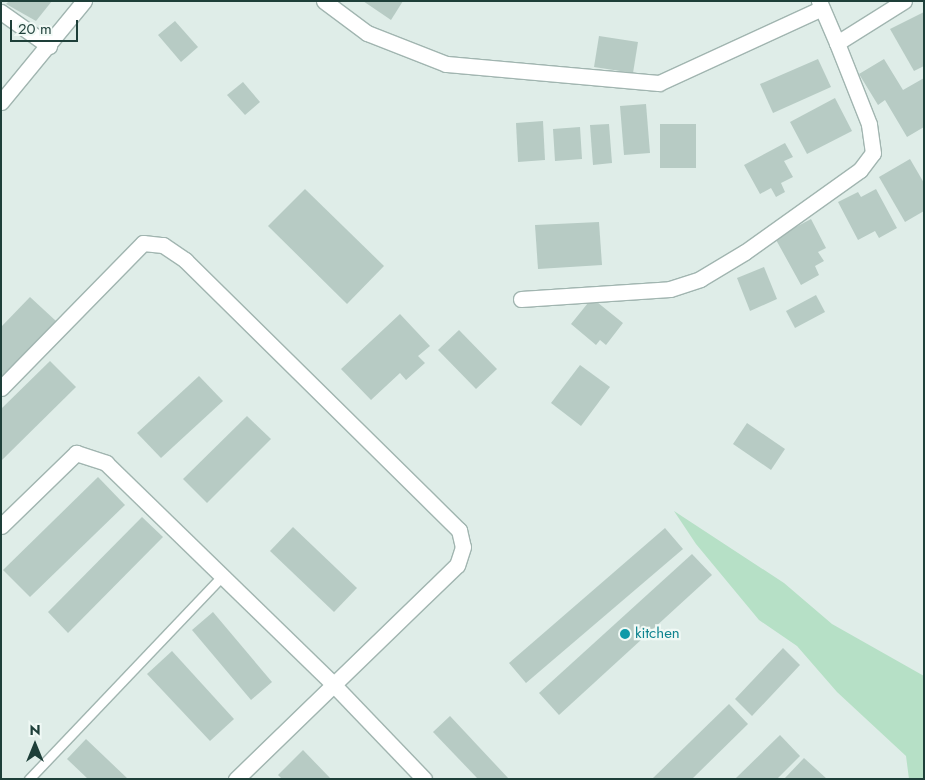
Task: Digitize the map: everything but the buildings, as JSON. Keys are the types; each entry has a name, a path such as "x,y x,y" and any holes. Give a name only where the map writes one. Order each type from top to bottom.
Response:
{"street":[{"path":"1,102 49,46 84,1"},
{"path":"324,1 367,33 446,64 659,83 821,5 838,43 869,124 874,153 860,170 746,252 700,280 670,289 521,299"},
{"path":"838,43 904,1"},
{"path":"1,12 49,46"},
{"path":"1,388 143,243 163,244 185,260 459,530 463,547 457,566 332,683 236,779"},
{"path":"1,526 76,453 106,463 332,683 424,779"}],"lane":[{"path":"29,779 222,576"}],"green space":[{"path":"674,511 784,583 832,624 924,676 924,779 909,779 906,756 837,692 797,646 759,620 696,544"}],"place":[{"name":"kitchen","path":"625,634"}]}
